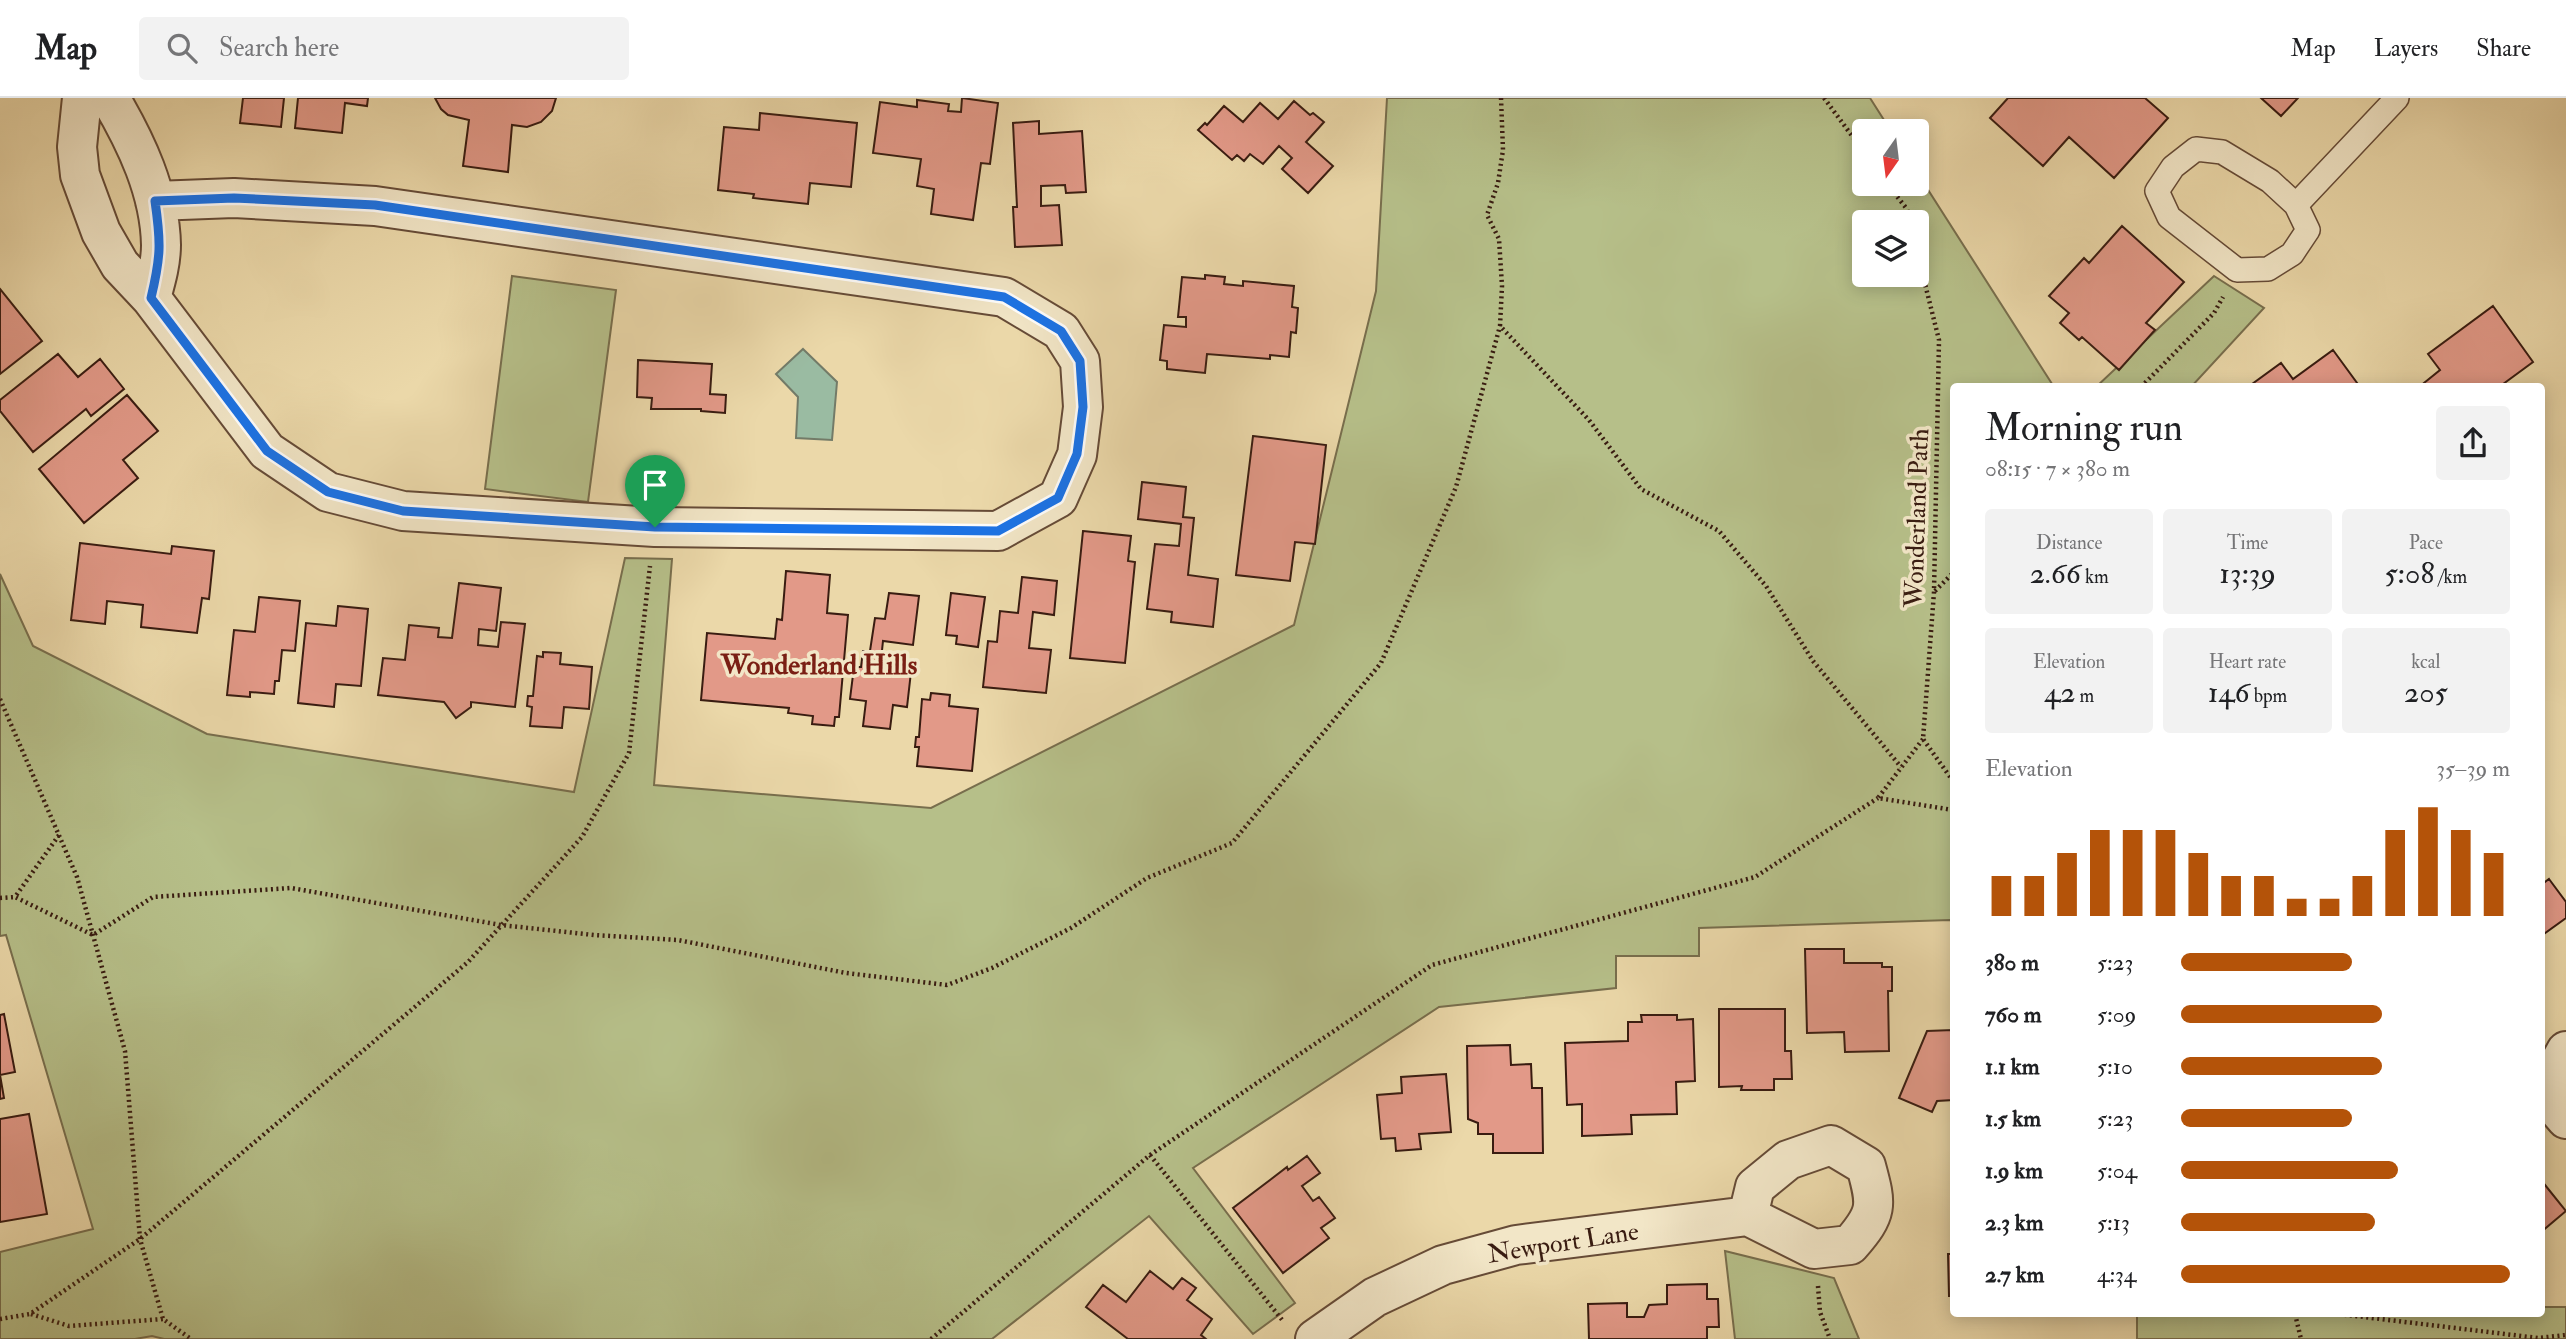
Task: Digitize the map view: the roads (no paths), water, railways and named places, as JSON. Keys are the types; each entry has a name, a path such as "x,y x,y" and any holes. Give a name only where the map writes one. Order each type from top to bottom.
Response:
{"street":[{"path":"82,98 77,147 80,175 101,232 120,265 151,298 267,451 328,492 403,511 655,527 998,531 1058,498 1077,454 1083,407 1080,361 1061,331 1004,297 375,205 234,198 155,201"},
{"path":"110,98 129,130 155,201 161,243 160,264 151,298"},
{"path":"2566,1051 2560,1062 2560,1112 2566,1119"},
{"path":"1832,1144 1866,1166 1875,1199 1868,1224 1850,1245 1814,1249 1748,1216 1755,1187 1788,1160 1832,1144"},
{"name":"Newport Lane","path":"1302,1334 1443,1265 1516,1245 1748,1216"}],"lane":[{"path":"2296,205 2397,98"},
{"path":"2196,149 2222,152 2270,181 2296,205 2308,230 2292,254 2268,270 2237,270 2169,217 2157,191 2173,167 2196,149"}],"district":[{"name":"Wonderland Hills","path":"819,664"}]}
